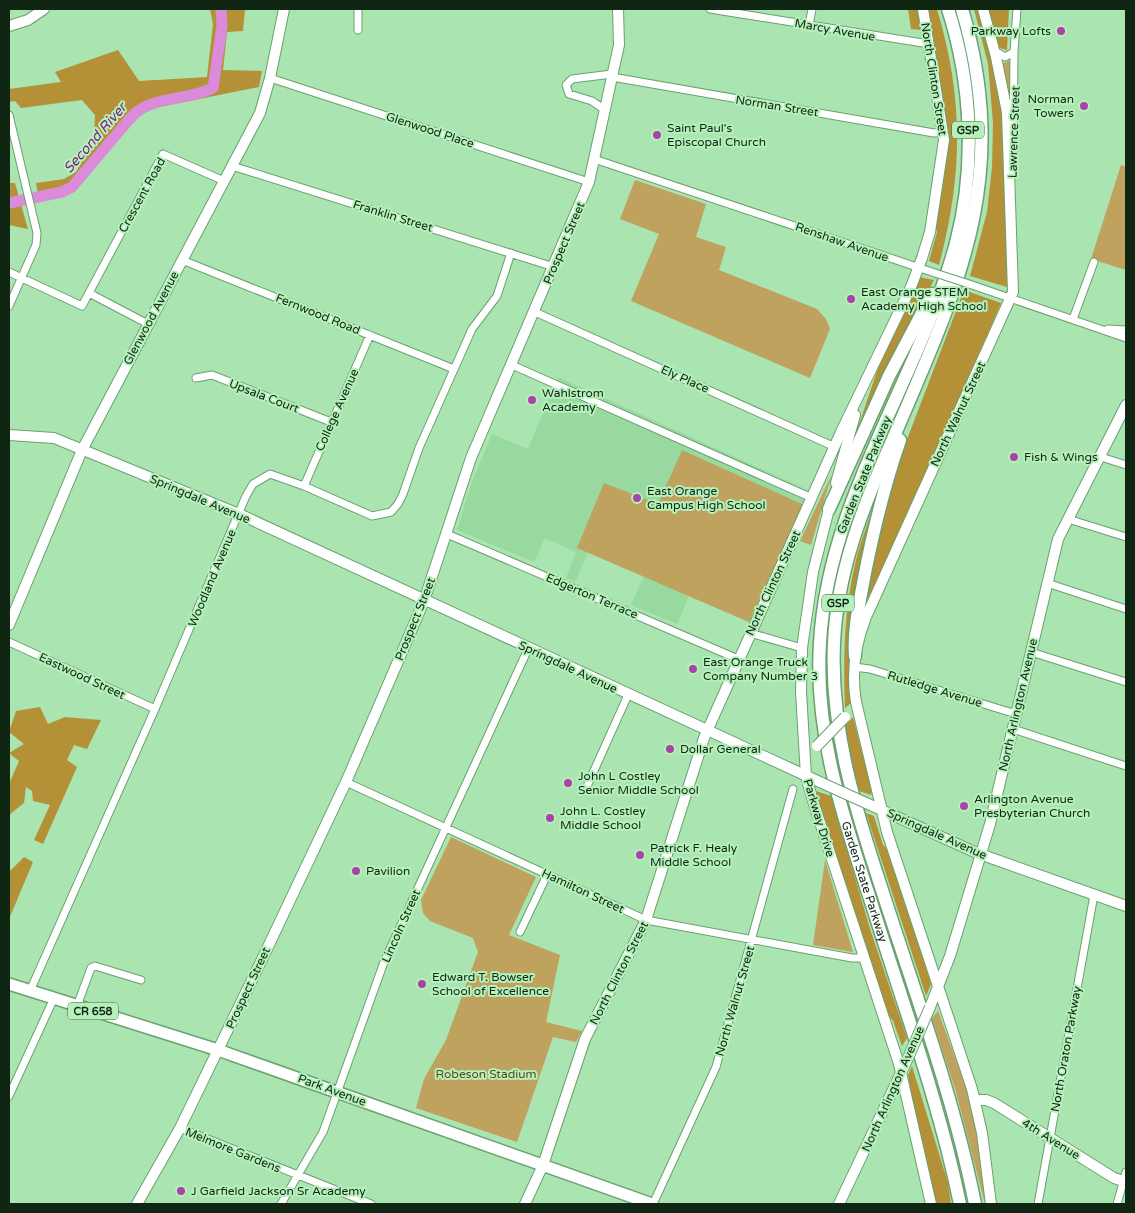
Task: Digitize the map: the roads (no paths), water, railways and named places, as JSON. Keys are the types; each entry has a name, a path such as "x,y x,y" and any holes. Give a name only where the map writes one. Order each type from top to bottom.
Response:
{"highway":[{"name":"Garden State Parkway","path":"948,9 964,74 968,134 964,199 953,252 932,313 858,483 840,535 824,599 819,676 824,731 838,801 935,1103 960,1204"},
{"name":"Garden State Parkway","path":"962,9 980,90 982,138 980,181 972,228 961,270 927,360 872,488 850,548 836,621 834,696 841,749 854,801 950,1102 975,1204"},
{"path":"829,509 889,376 953,252"},
{"path":"854,662 856,617 885,489 927,360"}],"main road":[{"name":"Park Avenue","path":"9,984 218,1050 543,1165 636,1202 652,1204"}],"street":[{"path":"9,26 28,20 44,9"},
{"name":"Glenwood Avenue","path":"9,625 82,450 260,113 270,78 284,9"},
{"path":"358,9 358,30"},
{"name":"Prospect Street","path":"137,1204 180,1128 346,782 424,601 471,458 589,182 619,45 618,9"},
{"name":"Marcy Avenue","path":"710,9 728,10 929,44"},
{"path":"809,25 812,9"},
{"name":"North Clinton Street","path":"525,1204 543,1165 585,1039 646,920 707,731 738,659 919,267 929,234 943,151 943,132 924,9"},
{"name":"North Walnut Street","path":"881,810 856,702 854,662 858,639 876,593 1011,298 1013,288 1008,120 994,49 983,9"},
{"name":"Lawrence Street","path":"1010,212 1014,151 1014,52 1017,9"},
{"path":"994,49 1002,56 1010,56 1014,52"},
{"name":"Norman Street","path":"605,110 592,101 570,94 566,85 572,79 612,76 934,132 943,132"},
{"name":"Glenwood Place","path":"270,78 589,182"},
{"path":"9,115 31,204 37,239 9,306"},
{"name":"Crescent Road","path":"89,293 164,154 224,181"},
{"name":"Renshaw Avenue","path":"594,159 935,272 1126,338"},
{"name":"Franklin Street","path":"232,166 554,267"},
{"name":"Woodland Avenue","path":"30,991 253,484 262,477 276,475 372,516 391,512 403,494 419,448 472,329 497,296 511,253"},
{"name":"Fernwood Road","path":"182,260 454,369"},
{"path":"1073,320 1094,262"},
{"path":"9,272 82,306 89,293 148,324"},
{"name":"Ely Place","path":"535,312 835,447"},
{"name":"Renshaw Avenue","path":"1090,326 1126,330"},
{"name":"College Avenue","path":"304,486 370,335"},
{"path":"512,365 812,498"},
{"name":"Upsala Court","path":"196,378 212,376 331,422"},
{"name":"Parkway Drive","path":"861,395 813,572 802,648 801,692 806,776 902,1074 930,1204"},
{"name":"North Arlington Avenue","path":"839,1204 902,1074 950,956 981,855 1058,539 1126,405"},
{"name":"Springdale Avenue","path":"9,434 54,438 239,514 628,695 981,855 1126,906"},
{"path":"1101,457 1126,465"},
{"path":"1068,519 1126,538"},
{"name":"Edgerton Terrace","path":"447,534 738,659"},
{"path":"1047,582 1126,609"},
{"path":"750,633 802,648"},
{"name":"Eastwood Street","path":"9,642 155,709"},
{"name":"Lincoln Street","path":"281,1204 323,1132 384,962 528,649"},
{"path":"1031,652 1126,682"},
{"name":"Rutledge Avenue","path":"854,662 870,669 1016,714"},
{"path":"588,784 628,695"},
{"path":"804,732 808,745 812,747 817,746 853,709 856,702"},
{"path":"1012,729 1126,766"},
{"name":"Hamilton Street","path":"346,782 646,920 852,958 864,958"},
{"name":"North Walnut Street","path":"652,1204 716,1067 793,789"},
{"path":"881,810 975,1100 984,1144 991,1204"},
{"path":"520,932 547,875"},
{"name":"North Oraton Parkway","path":"1038,1204 1094,895"},
{"path":"77,1006 91,968 95,966 141,980"},
{"path":"9,1096 54,998"},
{"name":"4th Avenue","path":"975,1100 986,1100 994,1103 1049,1138 1125,1179"},
{"name":"Melmore Gardens","path":"180,1128 370,1204"},
{"path":"1117,1204 1125,1179"}],"waterway":[{"name":"Second River","path":"9,203 62,192 72,187 132,116 141,109 160,101 192,95 213,88 222,26 221,9"}],"place":[{"name":"Parkway Lofts","path":"1061,31"},
{"name":"Norman Towers","path":"1084,106"},
{"name":"Saint Paul's Episcopal Church","path":"657,135"},
{"name":"East Orange STEM Academy High School","path":"851,299"},
{"name":"Wahlstrom Academy","path":"532,400"},
{"name":"Fish & Wings","path":"1014,457"},
{"name":"East Orange Campus High School","path":"637,498"},
{"name":"East Orange Truck Company Number 3","path":"693,669"},
{"name":"Dollar General","path":"670,749"},
{"name":"John L Costley Senior Middle School","path":"568,783"},
{"name":"Arlington Avenue Presbyterian Church","path":"964,806"},
{"name":"John L. Costley Middle School","path":"550,818"},
{"name":"Patrick F. Healy Middle School","path":"640,855"},
{"name":"Pavilion","path":"356,871"},
{"name":"Edward T. Bowser School of Excellence","path":"422,984"},
{"name":"J Garfield Jackson Sr Academy","path":"181,1191"}],"park label":[{"name":"Robeson Stadium","path":"486,1074"}]}
